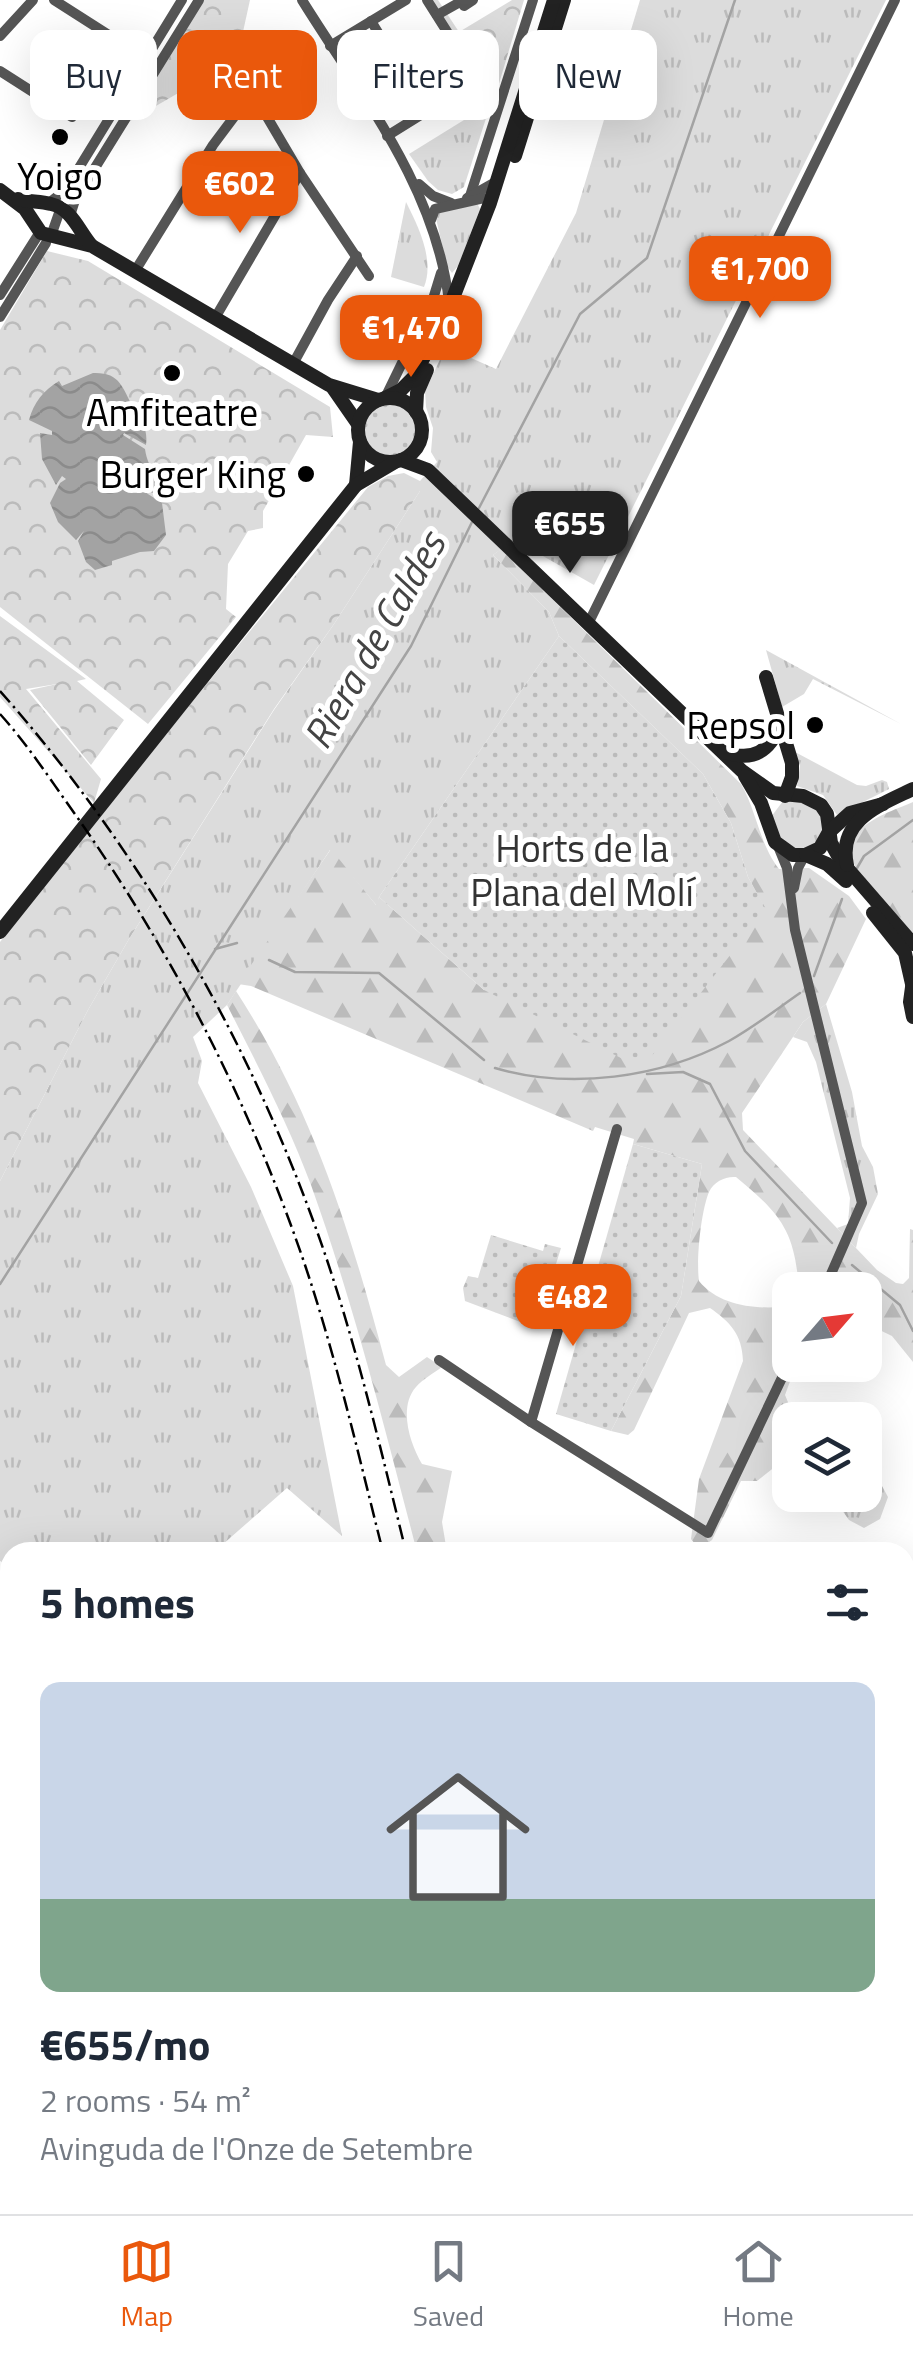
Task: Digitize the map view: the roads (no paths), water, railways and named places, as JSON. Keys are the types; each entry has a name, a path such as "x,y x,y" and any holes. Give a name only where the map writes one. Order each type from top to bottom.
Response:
{"main road":[{"path":"358,424 367,407 400,390 414,377 451,301 497,182 554,0"},
{"path":"0,932 356,486 415,450 422,429 416,412 417,393 483,250 564,0"},
{"path":"5,193 57,215 92,246 330,385 381,399 402,400 416,412"},
{"path":"46,236 49,238 57,215"},
{"path":"46,236 57,215"},
{"path":"330,385 358,424 356,486"},
{"path":"420,441 428,470"},
{"path":"360,442 371,456 428,470 742,771 769,790 803,796 822,805 834,850 913,944"},
{"path":"766,677 793,770 789,796 776,808 770,824"},
{"path":"719,750 741,756 758,754 770,745 780,723"},
{"path":"742,771 778,846 794,855 822,860 835,870 894,938 907,958 913,1017"},
{"path":"848,871 845,842 853,824 913,789"},
{"path":"806,855 820,848 829,832 850,812 883,804"}],"street":[{"path":"0,36 33,0"},
{"path":"54,0 102,30"},
{"path":"57,215 75,200 199,0"},
{"path":"302,0 424,190 455,203 489,201 492,208 483,250"},
{"path":"330,46 406,0"},
{"path":"427,0 446,30"},
{"path":"437,16 462,1 464,6 474,0"},
{"path":"499,100 533,0"},
{"path":"588,624 896,0"},
{"path":"0,317 57,215 66,189 182,1"},
{"path":"371,21 377,30"},
{"path":"0,71 30,90"},
{"path":"135,272 232,120"},
{"path":"268,120 368,276"},
{"path":"388,136 414,120"},
{"path":"470,196 493,120"},
{"path":"410,172 431,224"},
{"path":"215,318 300,173"},
{"path":"451,301 430,217 435,210 497,182"},
{"path":"0,295 46,236"},
{"path":"293,364 357,256"},
{"path":"381,399 439,284 440,258"},
{"path":"451,301 474,270"},
{"path":"778,846 787,868 794,930 862,1203 832,1272"},
{"path":"792,898 798,868 806,855"},
{"path":"531,1422 616,1130"},
{"path":"439,1360 708,1533 780,1382"}],"water":[{"path":"93,373 109,375 119,382 144,425 146,445 123,435 145,449 161,486 163,499 137,487 162,503 166,535 154,551 112,561 112,565 95,570 86,562 78,541 84,531 76,540 58,522 50,503 66,479 62,476 56,485 42,459 40,433 52,435 52,431 29,420 36,402 53,385 59,381 62,386"}],"waterway":[{"name":"Riera de Caldes","path":"479,508 580,314 647,258 735,0"},
{"name":"Riera de Caldes","path":"0,1284 411,646 473,520"},
{"path":"857,868 864,856 913,820"},
{"path":"814,976 842,899"},
{"path":"215,949 237,943"},
{"path":"269,960 295,972 379,973 484,1060"},
{"path":"495,1068 524,1075 584,1079 644,1072 729,1041 800,993"},
{"path":"647,1074 683,1072 710,1084 745,1151 832,1243"},
{"path":"852,1265 900,1305 913,1331"}],"railway":[{"path":"0,691 53,754 149,889 192,959 267,1107 339,1296 404,1542"},
{"path":"0,714 77,817 146,923 235,1091 306,1268 380,1542"}],"place":[{"name":"Yoigo","path":"60,137"},
{"name":"Amfiteatre","path":"172,373"},
{"name":"Burger King","path":"306,474"},
{"name":"Repsol","path":"815,725"}],"park label":[{"name":"Horts de la Plana del Molí","path":"582,870"}]}
